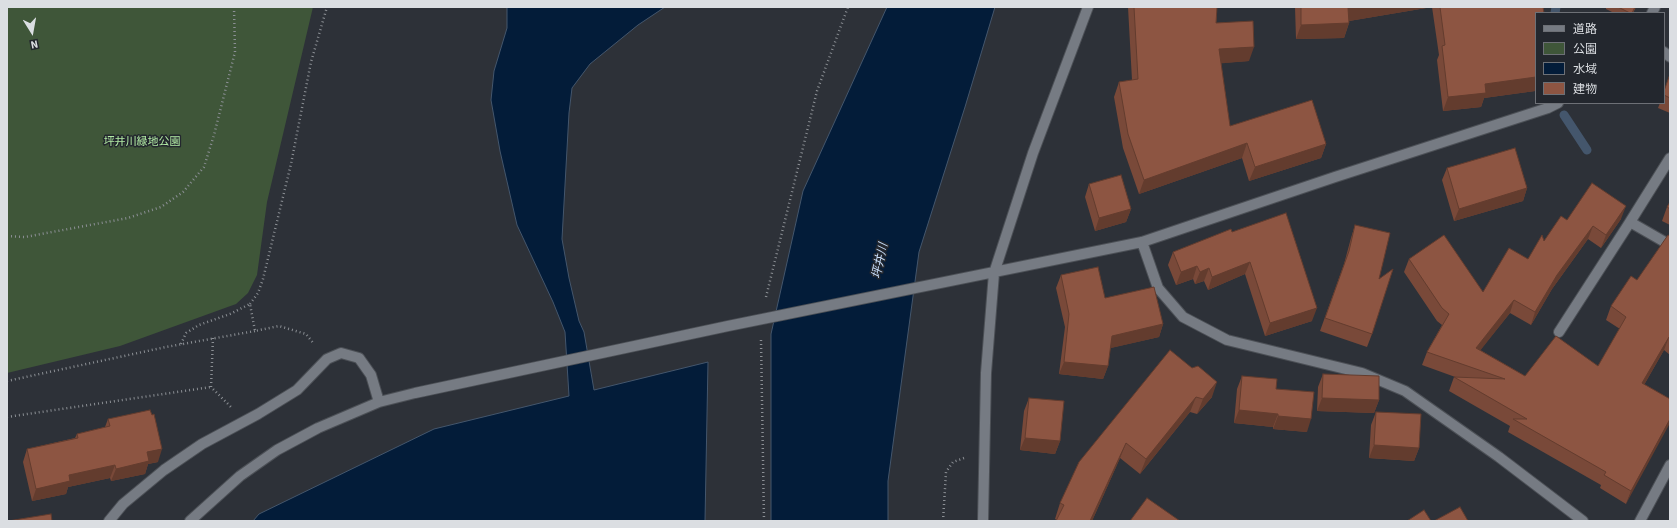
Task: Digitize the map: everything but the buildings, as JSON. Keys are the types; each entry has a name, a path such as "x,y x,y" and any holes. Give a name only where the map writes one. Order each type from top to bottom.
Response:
{"street":[{"path":"983,521 986,373 994,273 1033,153 1088,7"},
{"path":"190,521 240,476 277,450 318,428 379,402 728,326 951,282 1142,242 1335,177 1548,108 1556,104"},
{"path":"1559,332 1670,158"},
{"path":"1630,222 1670,245"},
{"path":"1142,242 1158,288 1183,317 1227,340 1362,373 1405,391 1499,457 1583,521"},
{"path":"109,521 123,504 164,470 202,444 245,422 298,390 327,359 342,353 360,358 371,375 379,402"},
{"path":"1640,521 1670,465"}],"path":[{"path":"7,236 25,236 128,218 160,207 183,192 204,166 214,135 235,52 234,7"},
{"path":"181,344 186,334 199,325 230,314 250,304 258,293 263,279 290,164 311,62 327,7"},
{"path":"764,521 761,320 817,91 848,7"},
{"path":"250,304 255,331"},
{"path":"7,381 181,344 279,326 306,334 327,359"},
{"path":"213,338 211,387 245,422"},
{"path":"7,417 211,387"},
{"path":"943,521 946,472 952,462 964,458 984,456"}],"green space":[{"name":"坪井川緑地公園","path":"7,7 313,7 267,202 257,275 248,293 236,304 120,346 7,373"}],"water":[{"path":"507,7 665,7 638,25 590,64 572,88 569,113 562,239 579,321 584,332 594,390 708,362 705,521 253,521 259,514 434,429 569,396 565,332 553,302 517,225 500,151 491,100 494,71 507,28"},
{"name":"坪井川","path":"887,7 995,7 919,252 888,481 888,521 771,521 771,334 803,191"}],"waterway":[{"path":"1555,12 1556,7"},
{"path":"1564,115 1587,150"}]}
